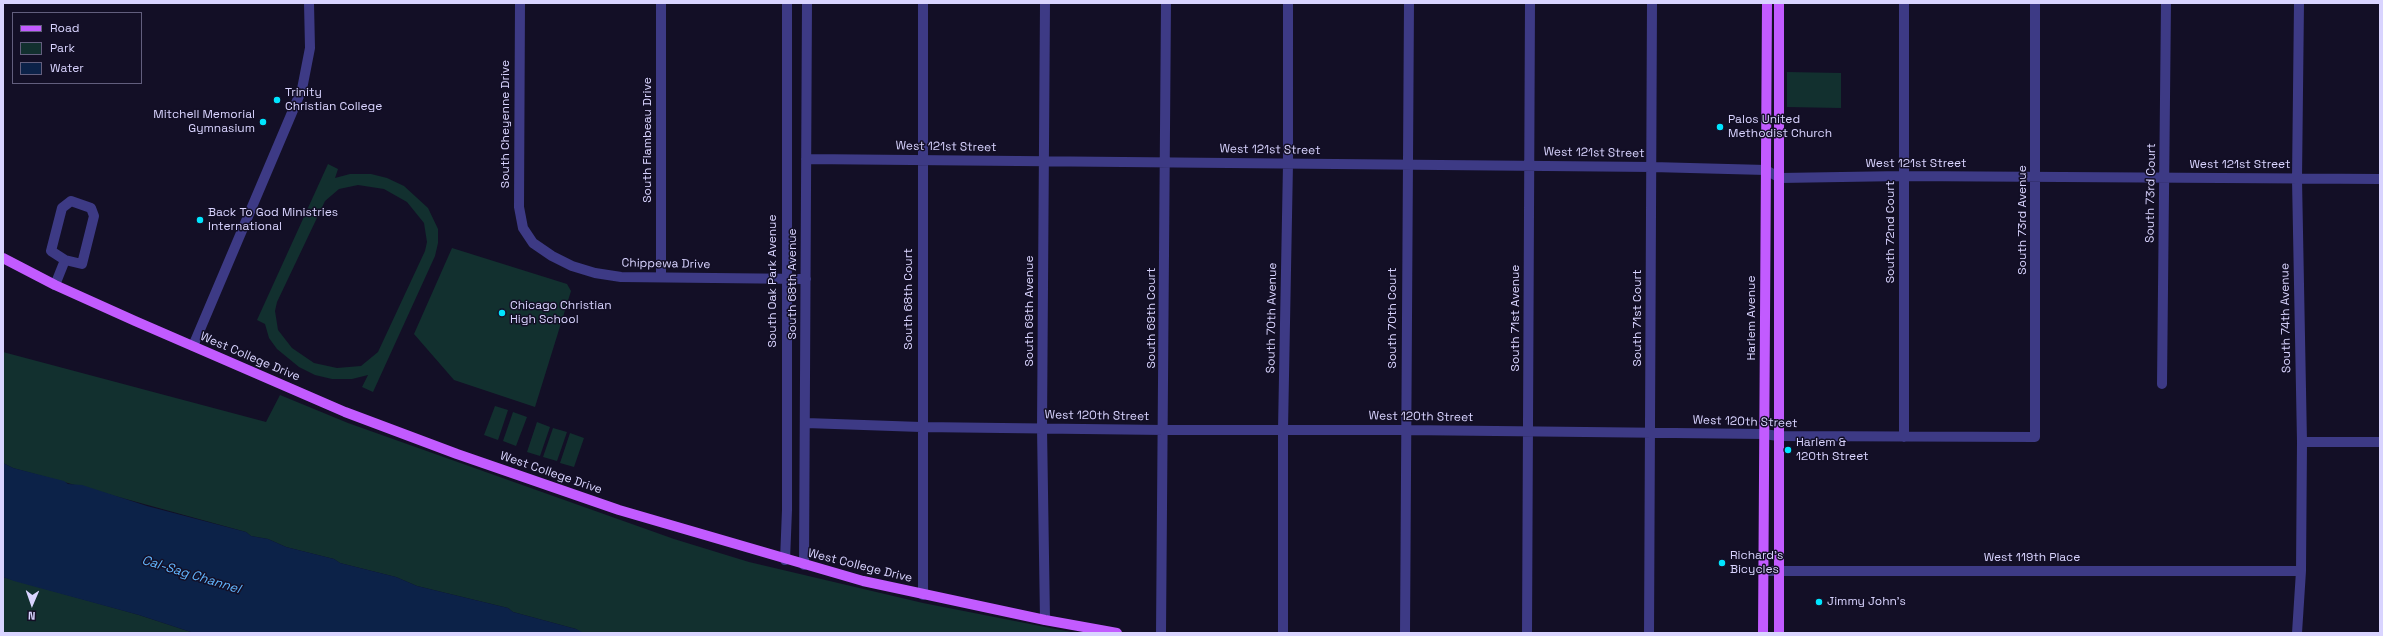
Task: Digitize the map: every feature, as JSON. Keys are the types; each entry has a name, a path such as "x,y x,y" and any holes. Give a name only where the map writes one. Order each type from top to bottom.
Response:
{"main road":[{"name":"Harlem Avenue","path":"1763,633 1767,3"},
{"path":"1779,3 1779,633"},
{"name":"West College Drive","path":"3,258 55,284 345,412 457,454 619,510 804,566 923,595 1044,620 1117,633"}],"street":[{"path":"193,346 302,89 310,48 309,3"},
{"name":"South Cheyenne Drive","path":"520,3 519,207 523,228 533,243"},
{"name":"South Flambeau Drive","path":"661,3 661,277"},
{"name":"South Oak Park Avenue","path":"784,560 787,510 786,279 788,3"},
{"name":"South 68th Avenue","path":"804,566 806,422 807,3"},
{"name":"South 68th Court","path":"923,3 921,427 923,595"},
{"name":"South 69th Avenue","path":"1044,3 1042,428 1044,620"},
{"name":"South 69th Court","path":"1161,633 1164,430 1166,3"},
{"name":"South 70th Avenue","path":"1284,633 1283,429 1288,164 1288,3"},
{"name":"South 70th Court","path":"1405,633 1409,3"},
{"name":"South 71st Avenue","path":"1527,633 1530,3"},
{"name":"South 71st Court","path":"1649,633 1652,3"},
{"name":"South 72nd Court","path":"1904,3 1904,437"},
{"name":"South 73rd Avenue","path":"2035,3 2035,437"},
{"name":"South 73rd Court","path":"2162,384 2166,3"},
{"name":"South 74th Avenue","path":"2297,633 2301,571 2302,442 2297,179 2299,3"},
{"name":"West 121st Street","path":"806,159 1652,167 1766,170 1780,178 1904,176 2380,179"},
{"path":"70,201 91,208 94,216 82,264 65,260 51,252 62,208 70,201"},
{"name":"Chippewa Drive","path":"533,243 552,256 595,273 621,277 806,279"},
{"path":"55,284 65,260"},
{"name":"West 120th Street","path":"806,422 921,427 1164,430 1283,429 1529,433 1764,434 1778,436 2035,437"},
{"path":"2302,442 2380,442"},
{"name":"West 119th Place","path":"1763,571 2301,571"}],"green space":[{"path":"1787,72 1841,73 1841,108 1787,107"},
{"path":"328,164 338,169 335,178 350,174 371,174 387,178 404,186 428,208 438,229 438,243 435,256 373,392 362,387 368,375 352,379 332,379 315,375 299,367 277,349 269,338 265,324 257,320","holes":["358,185 384,189 407,202 424,223 427,242 425,251 378,352 361,366 337,368 314,363 292,348 278,330 275,311 277,302 325,201 339,189"]},
{"path":"452,248 567,284 571,291 535,407 454,380 414,334"},
{"path":"3,352 266,422 280,395 348,423 674,539 749,562 923,603 1076,633 582,633 576,629 513,612 508,608 417,586 396,577 340,563 334,559 286,547 268,539 251,536 246,532 13,468 3,463"},
{"path":"495,406 508,410 498,440 484,435"},
{"path":"513,412 527,417 516,446 503,441"},
{"path":"537,422 550,427 540,456 527,452"},
{"path":"553,428 567,432 557,461 543,457"},
{"path":"570,433 584,438 574,467 560,463"},
{"path":"3,577 139,615 194,633 3,633"}],"water":[{"name":"Cal-Sag Channel","path":"3,463 13,468 64,481 68,484 82,485 147,506 246,532 251,536 268,539 286,547 334,559 340,563 396,577 417,586 508,608 513,612 576,629 584,633 194,633 139,615 14,581 3,577"}],"place":[{"name":"Trinity Christian College","path":"277,100"},
{"name":"Mitchell Memorial Gymnasium","path":"263,122"},
{"name":"Palos United Methodist Church","path":"1720,127"},
{"name":"Back To God Ministries International","path":"200,220"},
{"name":"Chicago Christian High School","path":"502,313"},
{"name":"Harlem & 120th Street","path":"1788,450"},
{"name":"Richard's Bicycles","path":"1722,563"},
{"name":"Jimmy John's","path":"1819,602"}]}
